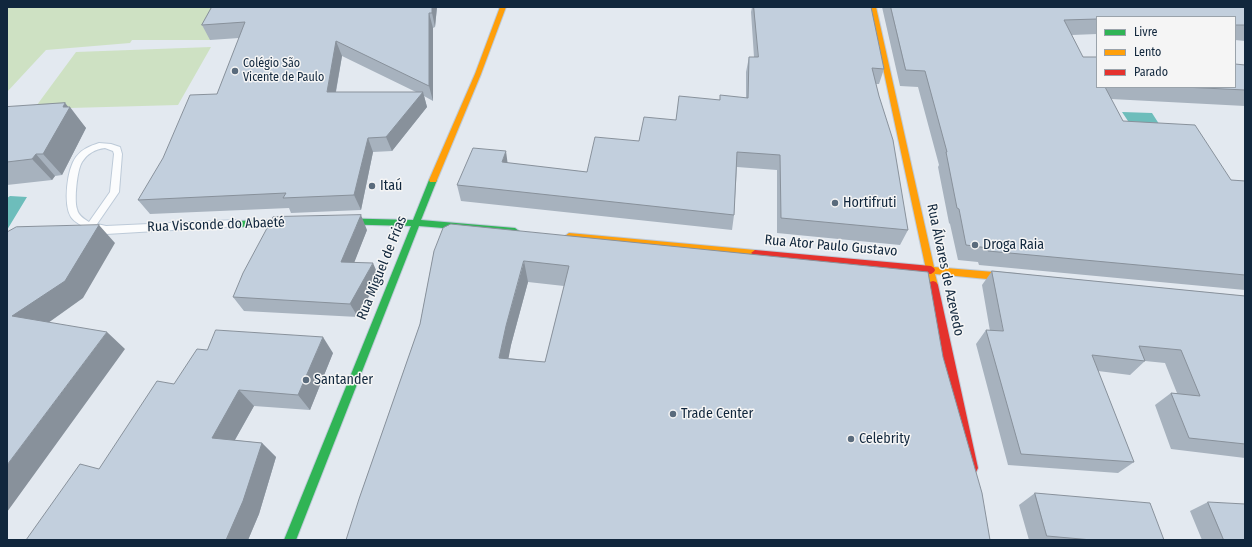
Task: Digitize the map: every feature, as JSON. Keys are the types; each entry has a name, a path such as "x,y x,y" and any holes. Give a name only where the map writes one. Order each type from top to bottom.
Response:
{"street":[{"name":"Rua Miguel de Frias","path":"290,540 415,222 478,74 503,7"},
{"name":"Rua Álvares de Azevedo","path":"873,7 931,270 974,478"},
{"path":"321,221 375,219 522,232"},
{"name":"Rua Visconde do Abaeté","path":"236,224 306,222"},
{"name":"Rua Ator Paulo Gustavo","path":"560,236 1025,279"}],"lane":[{"path":"100,146 112,146 117,149 118,154 114,192 90,228 81,223 73,214 71,204 76,165 78,160 91,149 100,146"},
{"name":"Rua Visconde do Abaeté","path":"90,228 106,230 236,224"}],"green space":[{"path":"7,7 226,7 210,40 132,40 130,43 46,50 7,92"},
{"path":"211,47 178,105 34,109 76,52"}],"water":[{"path":"1122,112 1152,113 1161,127 1130,124"},
{"path":"10,196 27,197 7,230 7,198"}],"building":[{"path":"212,7 432,7 432,13 429,13 429,86 336,41 327,92 423,92 386,137 368,138 354,195 283,198 286,193 138,200 163,158 190,95 217,94 245,22 202,25"},
{"path":"754,7 871,7 884,69 872,68 893,140 908,230 781,218 780,155 737,152 734,215 457,185 473,148 506,151 502,162 587,172 595,137 639,141 644,117 676,120 679,96 720,100 720,95 748,98 749,57 758,57"},
{"path":"891,7 1245,7 1245,25 1236,25 1236,16 1096,16 1096,19 1064,20 1083,57 1096,57 1096,88 1106,88 1123,121 1195,125 1231,180 1245,181 1245,275 988,251 988,248 966,245 959,209 957,208 947,152 925,71 906,70"},
{"path":"1236,64 1245,65 1245,90 1204,88 1236,88"},
{"path":"65,103 63,107 70,107 43,154 36,154 32,159 7,162 7,107"},
{"path":"361,215 341,262 373,263 350,304 233,297 243,273 273,217"},
{"path":"451,224 928,272 943,357 982,493 990,540 346,540 420,324 434,251 443,228","holes":["524,261 569,266 545,362 499,358 506,326"]},
{"path":"99,225 65,281 12,316 107,332 7,465 7,232 16,227"},
{"path":"992,271 1245,296 1245,444 1189,438 1171,393 1200,396 1181,350 1139,346 1145,361 1092,355 1134,462 1021,454 986,330 1003,331"},
{"path":"216,330 323,337 298,395 239,390 212,438 262,443 243,501 226,540 26,540 80,464 99,469 157,381 174,384 197,349 207,350"},
{"path":"1035,493 1150,503 1164,540 1092,540 1047,536"},
{"path":"1208,502 1245,504 1245,540 1224,540"}],"traffic: fast":[{"path":"290,540 433,180"},
{"path":"333,221 424,223 515,231"},
{"path":"236,224 299,222"}],"traffic: slow":[{"path":"433,180 478,74 503,7"},
{"path":"873,7 933,285"},
{"path":"569,236 755,253"},
{"path":"931,270 1018,278"}],"traffic: jam":[{"path":"755,253 931,270"},
{"path":"933,285 972,468"}],"place":[{"name":"Colégio São Vicente de Paulo","path":"235,71"},
{"name":"Itaú","path":"372,186"},
{"name":"Hortifruti","path":"835,203"},
{"name":"Droga Raia","path":"975,245"},
{"name":"Santander","path":"306,380"},
{"name":"Trade Center","path":"673,414"},
{"name":"Celebrity","path":"851,439"}]}
